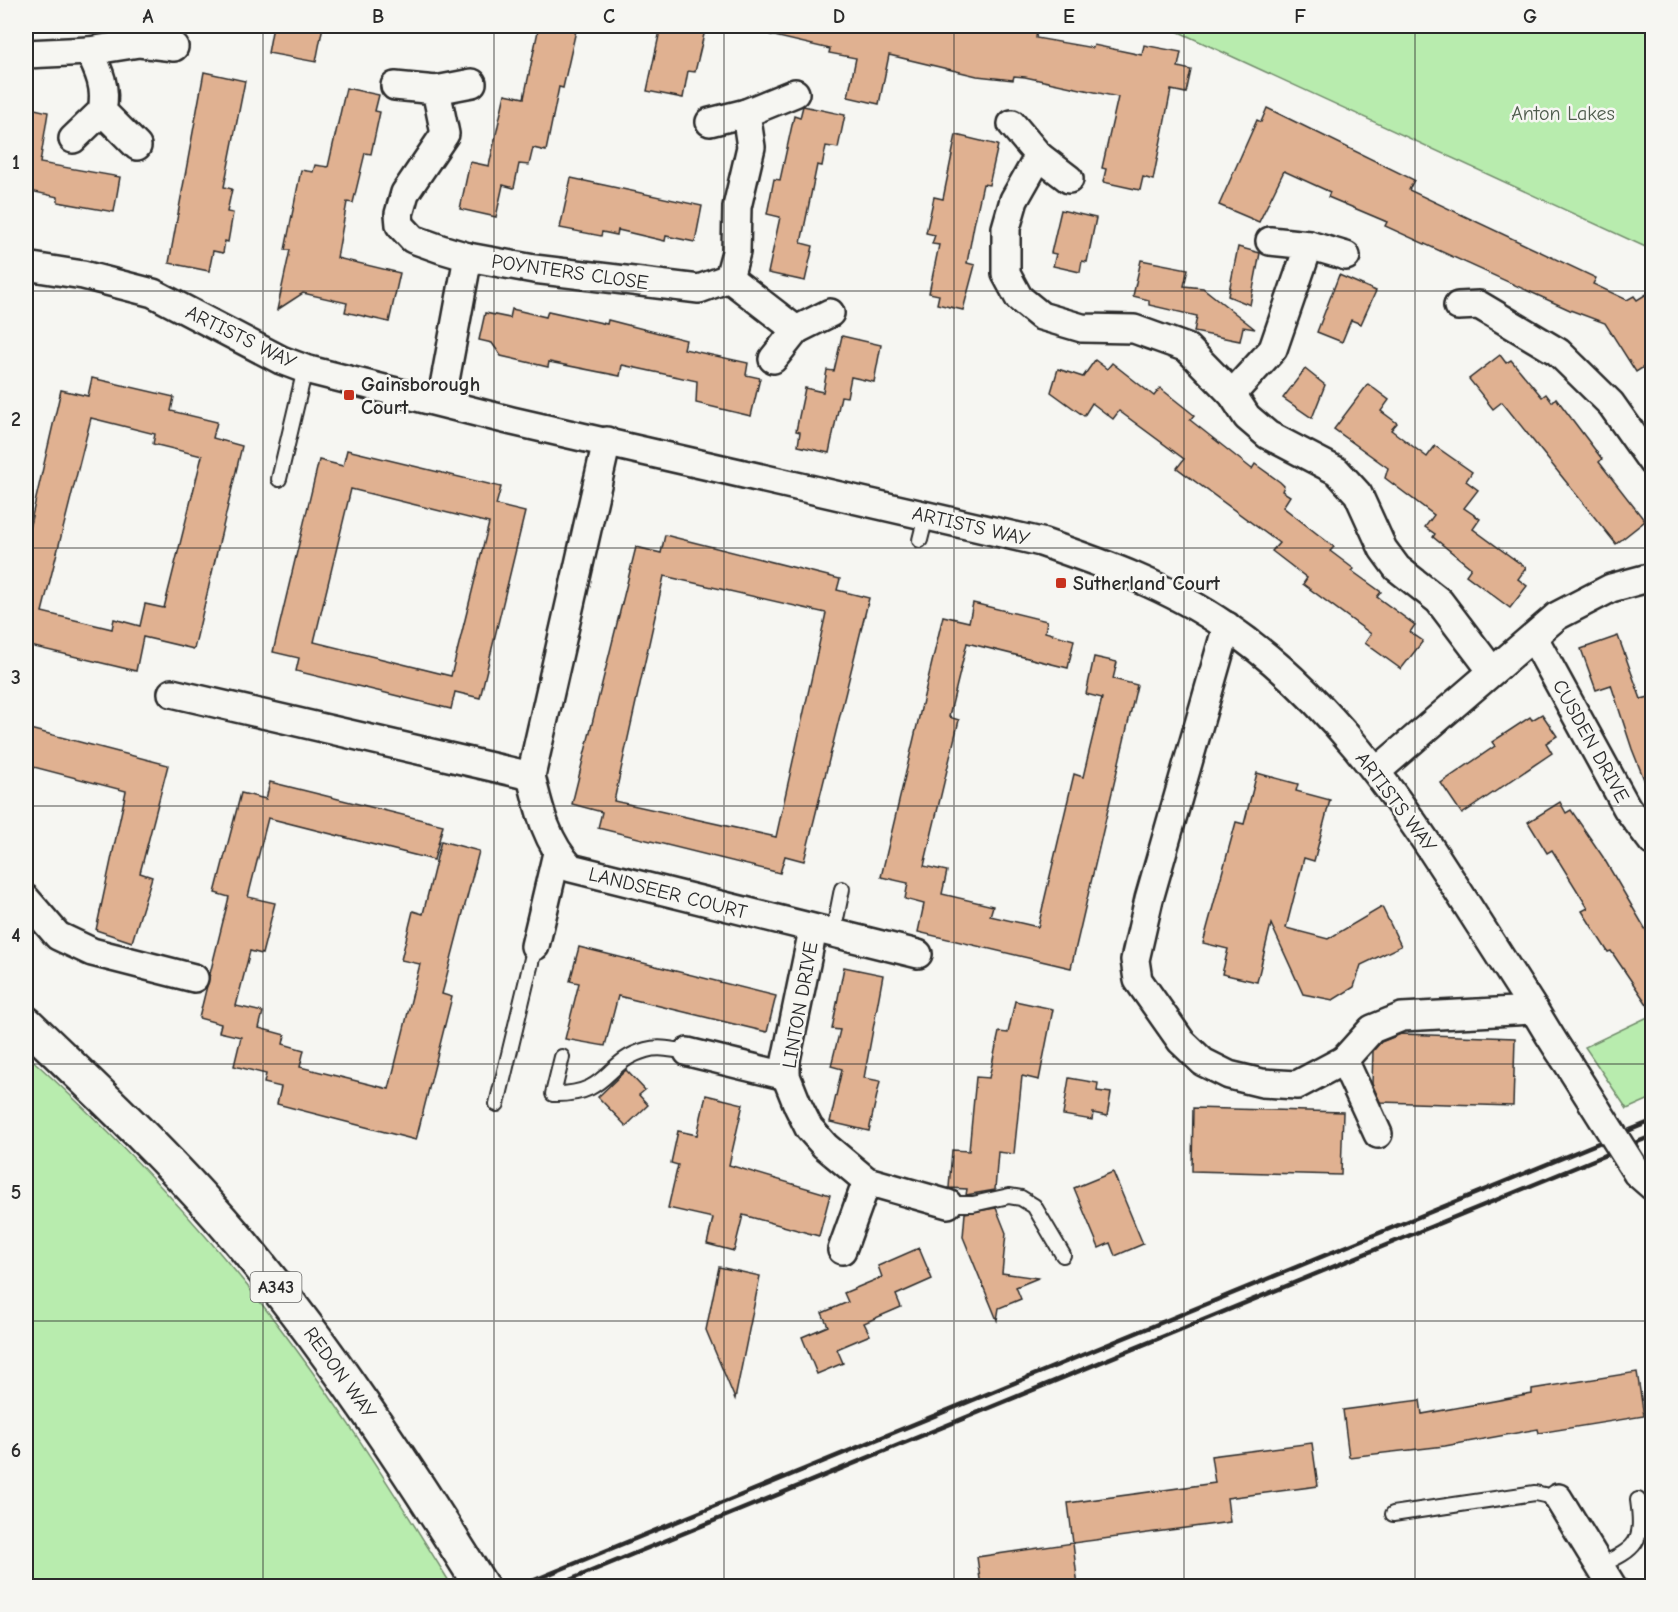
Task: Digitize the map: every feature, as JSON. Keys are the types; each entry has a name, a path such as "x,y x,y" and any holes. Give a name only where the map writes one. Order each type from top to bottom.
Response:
{"main road":[{"name":"REDON WAY","path":"26,1023 191,1187 267,1276 355,1391 481,1587"}],"street":[{"path":"73,139 102,111 105,95 101,74 100,42"},
{"path":"26,54 100,42 174,47"},
{"path":"395,86 435,90 472,83"},
{"name":"POYNTERS CLOSE","path":"435,90 445,134 405,193 399,214 400,225 413,239 468,257 678,288 699,290 729,278"},
{"path":"710,122 746,113 795,93"},
{"path":"102,111 137,146"},
{"path":"746,113 751,147 737,207 736,252 729,278 796,330"},
{"path":"1012,124 1039,156 1069,179"},
{"path":"1039,156 1014,200 1006,228 1005,274 1019,298 1041,316 1082,328 1134,329 1187,348 1232,394 1247,417 1268,435 1337,471 1358,494 1383,549 1397,568 1439,601 1492,671"},
{"path":"1270,241 1309,245 1346,256"},
{"path":"1232,394 1273,349 1309,245"},
{"path":"441,402 468,257"},
{"name":"ARTISTS WAY","path":"26,266 83,275 153,293 281,360 306,369 607,441 923,528 1041,542 1110,565 1165,590 1227,626 1305,692 1377,771 1420,830 1645,1180"},
{"path":"1458,306 1479,305 1558,352 1611,404 1653,462"},
{"path":"773,359 796,330 830,313"},
{"name":"LANDSEER COURT","path":"607,441 531,776 542,819 557,853 571,868 918,954"},
{"path":"1377,771 1557,616 1582,600 1611,588 1653,577"},
{"path":"1227,626 1149,899 1135,960 1138,980 1183,1030 1203,1062 1229,1075 1262,1083 1298,1085 1344,1060 1372,1029 1402,1017 1534,1010"},
{"name":"CUSDEN DRIVE","path":"1534,638 1627,808 1653,841"},
{"path":"172,693 531,776"},
{"path":"535,946 557,853"},
{"path":"26,899 58,936 92,952 194,978"},
{"name":"LINTON DRIVE","path":"823,932 786,1060 786,1076 809,1128 867,1181 948,1204"},
{"path":"688,1052 786,1076"},
{"path":"1344,1060 1378,1134"},
{"path":"842,1250 867,1181"},
{"path":"1558,1498 1606,1576"}],"lane":[{"path":"279,479 306,369"},
{"path":"823,932 842,889"},
{"path":"497,1104 535,946"},
{"path":"562,1057 553,1094 584,1092 597,1085 622,1063 646,1050 660,1048 688,1052"},
{"path":"948,1204 973,1204 1009,1196 1021,1198 1034,1206 1063,1255"},
{"path":"1394,1514 1535,1493 1558,1498"},
{"path":"1606,1576 1636,1543 1642,1528 1638,1500"}],"green space":[{"name":"Anton Lakes","path":"1166,26 1652,26 1652,250"},
{"path":"1652,1015 1652,1098 1627,1109 1585,1047"},
{"path":"26,1054 108,1132 161,1187 266,1309 350,1426 452,1586 30,1586 26,1579"}],"building":[{"path":"273,26 323,26 316,62 268,53"},
{"path":"539,26 577,26 563,88 559,87 546,151 533,148 529,165 519,164 514,188 503,185 496,217 460,209 470,162 489,166 505,94 524,98"},
{"path":"661,26 706,26 695,72 688,71 683,98 647,91"},
{"path":"771,26 928,26 953,31 954,26 1017,26 1037,30 1036,38 1093,48 1094,45 1142,55 1144,45 1181,52 1178,67 1191,70 1186,93 1171,90 1153,180 1143,177 1140,190 1103,182 1106,169 1102,168 1118,97 1025,77 1014,76 1013,80 977,76 889,55 879,104 848,97 856,58 829,53 830,49 770,35"},
{"path":"204,72 245,81 224,187 232,189 227,212 233,213 228,242 225,241 223,253 213,251 209,271 169,263"},
{"path":"346,88 379,95 375,111 380,112 371,154 365,153 353,203 347,202 337,258 400,273 389,322 345,312 347,303 303,293 277,310 290,250 285,250 301,170 313,172 315,165 328,167"},
{"path":"803,106 845,115 838,148 826,146 822,166 817,165 801,243 813,246 805,281 768,273 780,217 767,214 774,179 780,180 794,116 800,118"},
{"path":"26,107 48,112 40,163 120,177 114,212 58,202 58,197 26,190"},
{"path":"1267,108 1414,180 1409,190 1596,278 1593,284 1627,300 1634,296 1637,300 1653,290 1653,361 1636,372 1605,323 1570,310 1385,226 1387,222 1328,197 1330,192 1284,171 1259,222 1219,205 1257,120 1261,122"},
{"path":"956,135 998,145 989,185 983,184 974,225 967,263 975,265 963,310 937,304 939,295 929,293 939,245 932,244 935,235 926,233 934,197 943,199"},
{"path":"571,178 702,206 695,242 666,236 665,241 618,230 617,235 602,232 601,236 560,228"},
{"path":"1061,210 1096,218 1087,262 1082,261 1080,272 1053,266 1056,254 1051,253"},
{"path":"1238,247 1260,253 1250,305 1228,296"},
{"path":"1141,260 1188,269 1184,286 1203,288 1255,329 1243,327 1240,341 1194,332 1197,316 1149,305 1149,300 1133,296"},
{"path":"1339,275 1376,291 1361,324 1351,320 1342,342 1317,332"},
{"path":"512,309 546,317 548,311 607,324 608,320 686,340 684,349 748,363 746,375 760,378 751,416 696,403 697,381 622,365 620,376 549,362 548,367 501,356 492,343 479,340 485,313 510,318"},
{"path":"842,336 881,345 874,382 851,377 847,397 841,396 829,453 798,446 800,432 796,431 805,388 823,392 827,370 834,371"},
{"path":"1500,355 1506,363 1511,360 1542,397 1546,394 1552,402 1556,398 1602,459 1599,462 1645,521 1616,544 1502,402 1493,409 1469,379"},
{"path":"1095,360 1107,369 1112,363 1154,396 1160,388 1194,415 1190,420 1252,469 1255,464 1284,486 1282,491 1290,496 1283,507 1334,547 1330,551 1354,569 1352,571 1381,592 1377,597 1415,625 1410,632 1423,641 1401,669 1365,643 1371,634 1303,584 1307,578 1272,551 1279,543 1177,468 1184,459 1119,411 1113,419 1092,403 1084,416 1051,392 1058,369 1083,377"},
{"path":"1305,369 1325,385 1312,418 1283,398"},
{"path":"92,378 174,397 171,411 217,422 213,438 242,446 194,649 143,637 136,671 26,645 26,542 61,390 88,396","holes":["91,418 155,434 153,444 202,456 164,608 145,604 140,626 114,619 112,629 42,612"]},
{"path":"1368,384 1389,400 1381,411 1397,423 1391,430 1427,457 1435,446 1472,472 1466,481 1478,490 1464,508 1480,519 1473,529 1526,568 1518,579 1527,586 1510,608 1466,575 1471,568 1433,537 1435,534 1425,527 1434,515 1385,478 1388,468 1334,429"},
{"path":"347,450 501,487 496,505 525,512 480,698 455,692 451,709 296,671 299,658 273,652 319,460 343,466","holes":["351,489 489,523 451,676 314,642"]},
{"path":"665,535 840,579 837,590 869,598 804,861 785,856 780,873 598,828 602,812 572,804 636,547 661,553","holes":["664,576 826,613 776,837 614,801"]},
{"path":"973,603 1047,621 1045,632 1074,640 1068,668 967,643 949,717 959,720 924,866 947,871 942,894 993,906 990,916 1038,927 1074,774 1083,777 1102,698 1086,694 1094,657 1117,662 1113,679 1137,685 1071,968 918,932 924,904 905,899 908,883 881,877 943,616 969,622"},
{"path":"1618,636 1641,699 1653,696 1653,791 1649,792 1611,685 1596,690 1581,649"},
{"path":"1542,714 1557,736 1546,743 1552,753 1462,814 1441,783 1495,746 1492,742 1530,717 1532,720"},
{"path":"26,728 168,765 140,873 152,877 132,942 96,930 126,791 26,765"},
{"path":"1257,773 1298,784 1296,791 1330,800 1314,861 1304,858 1286,928 1328,939 1382,907 1401,946 1361,965 1354,987 1333,1000 1303,994 1271,924 1257,982 1222,974 1228,949 1203,943 1236,822 1244,824"},
{"path":"270,782 443,825 434,860 268,818 248,897 275,903 262,954 250,951 236,1006 263,1012 259,1028 285,1035 283,1044 304,1050 300,1067 389,1089 420,964 401,960 413,911 423,914 441,841 479,851 442,994 452,997 416,1140 277,1104 281,1087 264,1083 266,1074 234,1066 241,1037 219,1032 221,1024 199,1018 229,897 215,893 241,793 266,799"},
{"path":"1560,802 1566,813 1571,810 1603,857 1653,942 1653,1013 1611,951 1608,952 1582,911 1588,908 1552,850 1547,853 1528,822"},
{"path":"579,947 776,996 767,1032 618,996 605,1046 565,1039 579,983 570,981"},
{"path":"844,967 883,975 864,1078 880,1081 869,1131 830,1122 842,1069 831,1066 840,1030 832,1029"},
{"path":"1015,1001 1053,1009 1039,1080 1022,1076 1014,1154 998,1152 995,1190 966,1195 967,1189 949,1188 952,1150 969,1151 976,1077 989,1078 999,1032 1008,1033"},
{"path":"1401,1034 1515,1038 1513,1106 1380,1102 1372,1084 1373,1051 1381,1042"},
{"path":"626,1070 645,1090 639,1095 648,1105 626,1126 598,1097"},
{"path":"1069,1078 1098,1083 1097,1091 1111,1093 1107,1116 1093,1113 1092,1120 1063,1115"},
{"path":"706,1095 743,1104 729,1165 830,1195 819,1236 743,1215 734,1251 707,1244 713,1218 668,1208 678,1165 671,1163 678,1131 697,1135"},
{"path":"1193,1108 1343,1112 1341,1175 1192,1171"},
{"path":"1113,1172 1143,1244 1115,1256 1110,1243 1099,1248 1074,1188"},
{"path":"996,1208 1006,1233 1002,1273 1038,1278 1016,1287 1021,1299 999,1308 997,1320 963,1237 965,1213"},
{"path":"919,1248 932,1279 896,1295 901,1307 864,1323 870,1335 837,1349 843,1363 817,1374 802,1337 828,1326 822,1313 848,1302 844,1293 882,1277 878,1266"},
{"path":"719,1267 760,1276 735,1399 706,1330"},
{"path":"1637,1372 1644,1416 1539,1433 1538,1429 1445,1446 1349,1457 1343,1410 1420,1400 1422,1414 1532,1394 1532,1389"},
{"path":"1312,1443 1318,1486 1227,1498 1230,1522 1073,1543 1068,1503 1215,1483 1211,1456"},
{"path":"1073,1543 1078,1587 981,1587 977,1557"}],"railway":[{"path":"520,1586 1652,1121"},
{"path":"555,1586 1652,1136"}],"place":[{"name":"Gainsborough Court","path":"349,395"},
{"name":"Sutherland Court","path":"1061,583"}]}
